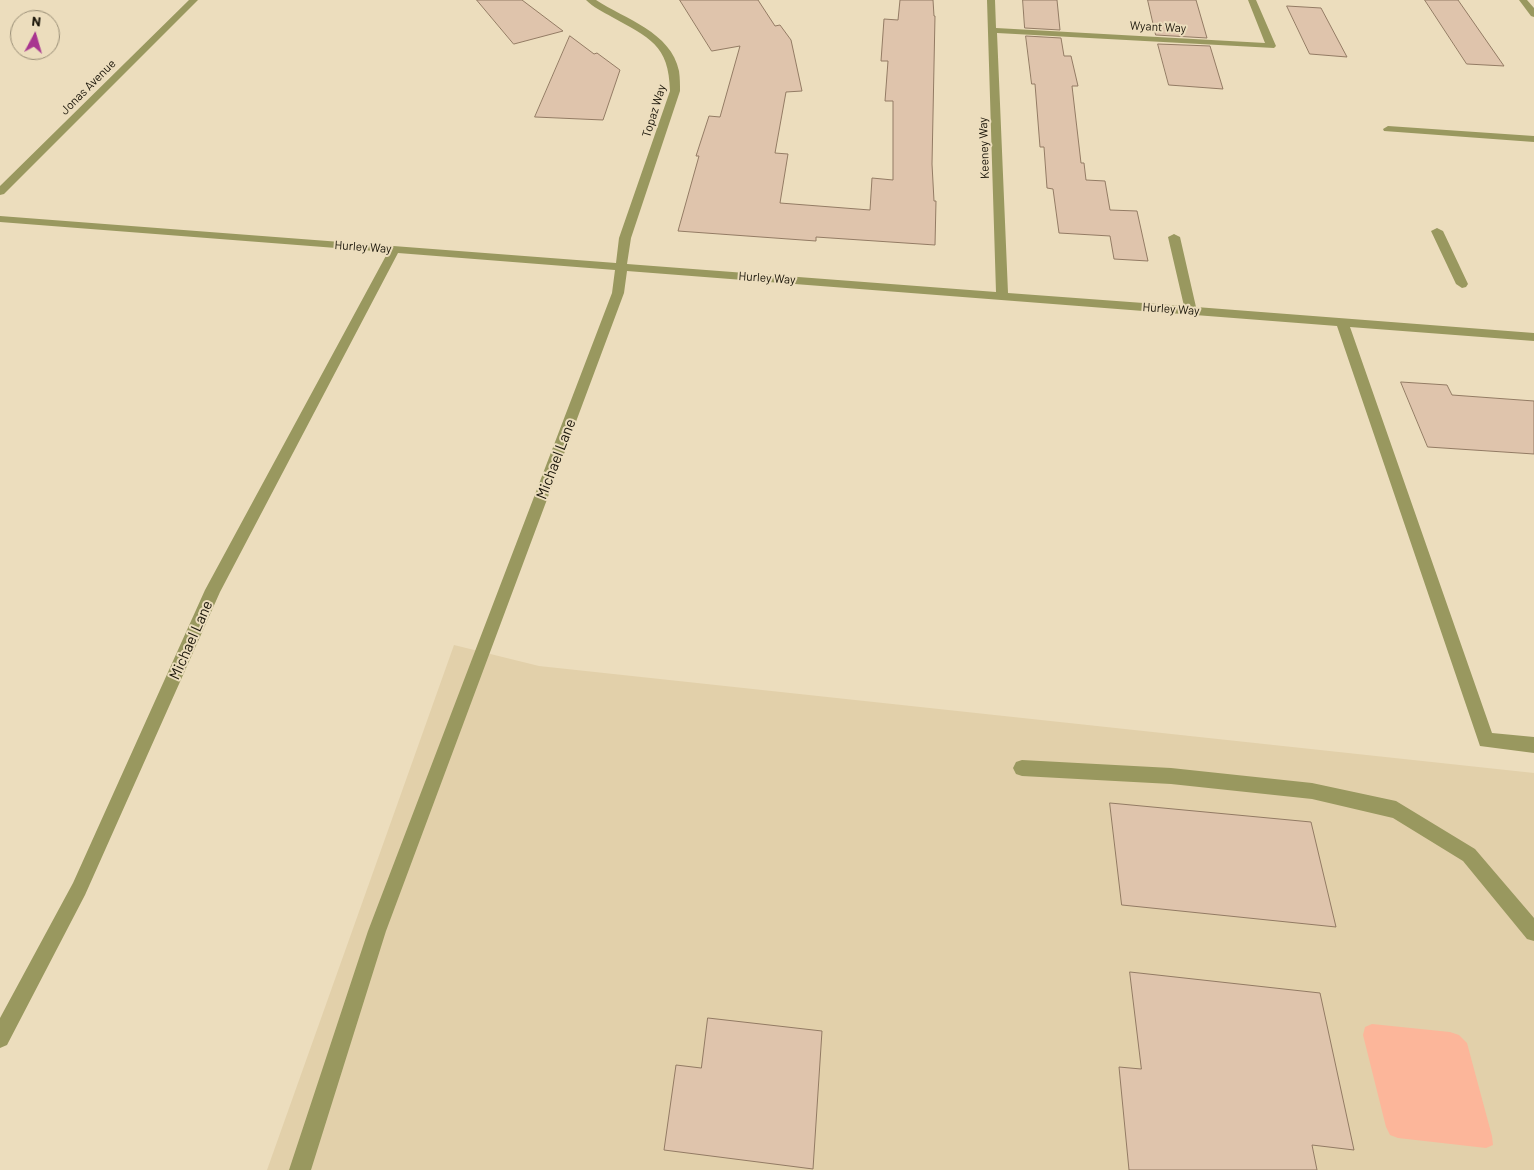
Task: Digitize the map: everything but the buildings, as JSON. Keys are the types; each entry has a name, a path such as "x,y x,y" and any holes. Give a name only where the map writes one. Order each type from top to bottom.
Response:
{"street":[{"name":"Jonas Avenue","path":"0,192 194,0"},
{"name":"Topaz Way","path":"590,0 649,35 663,49 672,65 676,82 675,91 625,238 622,267"},
{"name":"Keeney Way","path":"991,0 1002,296"},
{"name":"Wyant Way","path":"993,30 1271,46 1252,0"},
{"path":"1523,0 1534,14"},
{"path":"1388,129 1534,139"},
{"name":"Hurley Way","path":"0,219 1534,337"},
{"path":"1437,231 1462,284"},
{"path":"1174,237 1191,311"},
{"name":"Michael Lane","path":"0,1038 79,889 213,590 395,250"},
{"name":"Michael Lane","path":"300,1170 377,931 618,293 622,267"},
{"path":"1342,322 1486,740 1534,745"},
{"path":"1022,768 1171,776 1312,791 1396,810 1469,855 1534,932"}],"shaded area":[{"path":"454,645 539,666 1534,773 1534,1170 267,1170"},
{"path":"1372,1024 1450,1032 1459,1035 1467,1043 1493,1145 1486,1148 1398,1138 1390,1135 1386,1127 1363,1035 1365,1027"}]}
